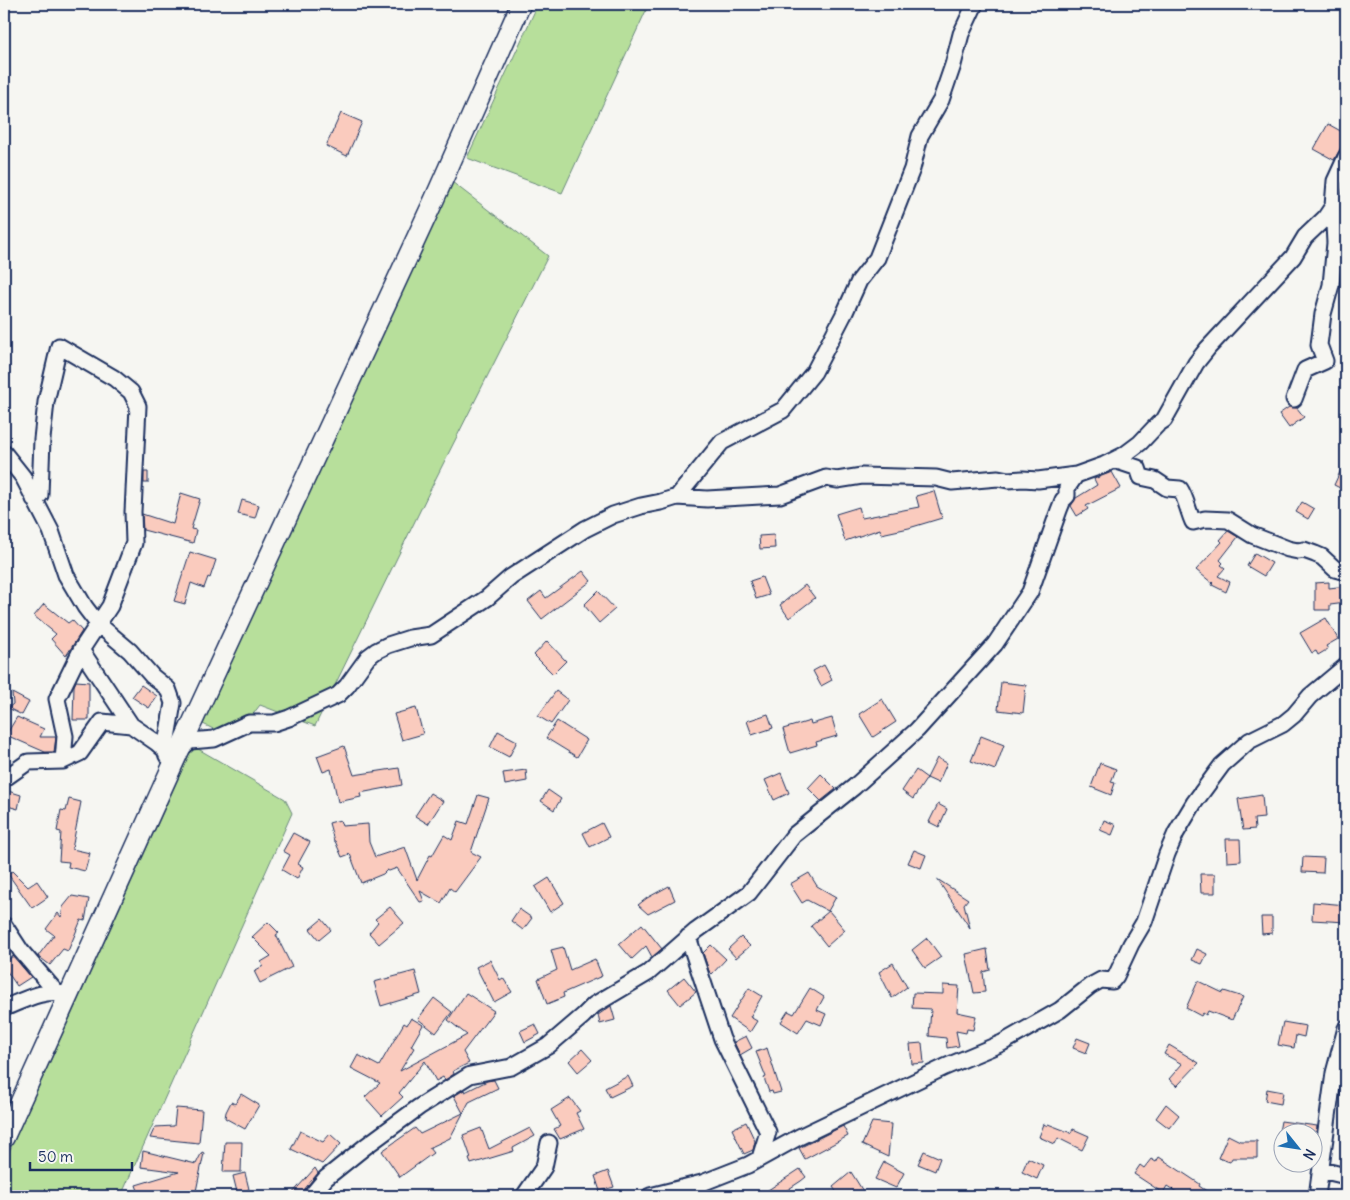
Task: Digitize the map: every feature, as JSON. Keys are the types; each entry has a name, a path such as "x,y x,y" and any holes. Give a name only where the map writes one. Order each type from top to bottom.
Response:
{"main road":[{"path":"4,1138 62,994 430,209 520,4"}],"street":[{"path":"677,497 722,442 783,410 814,372 859,281 877,258 912,169 920,136 940,100 953,65 961,34 975,4"},
{"path":"1294,399 1305,370 1326,361 1319,345 1323,314 1331,285 1335,243 1333,206 1335,181 1346,157"},
{"path":"173,754 190,741 214,739 249,723 274,723 338,695 376,651 410,638 431,635 487,598 511,578 585,529 613,515 677,497 707,499 780,495 826,478 837,480 862,476 936,478 952,482 998,478 1038,480 1076,474 1104,465 1140,443 1164,420 1192,370 1208,348 1293,257 1304,237 1324,218 1333,206"},
{"path":"34,498 40,495 42,439 46,402 59,346 114,378 131,392 138,406 133,512 134,543 110,606 81,650 57,699 65,736 63,761"},
{"path":"4,453 23,477 51,531 66,575 85,607 98,624 130,651 152,676 168,689 172,696 173,754"},
{"path":"1114,460 1138,468 1141,477 1155,480 1167,488 1180,489 1184,495 1186,506 1193,522 1205,519 1228,520 1252,534 1288,549 1304,550 1322,557 1335,569 1346,572"},
{"path":"311,1196 326,1178 419,1107 470,1075 512,1067 548,1046 594,1004 648,973 688,937 749,893 794,835 854,786 917,730 995,644 1030,592 1059,510 1067,496 1067,488 1076,474"},
{"path":"81,650 131,725 173,754"},
{"path":"650,1196 702,1183 748,1165 799,1137 945,1067 1002,1043 1060,1010 1090,986 1101,980 1112,981 1144,922 1166,854 1176,832 1222,765 1249,741 1283,724 1294,715 1310,696 1346,666"},
{"path":"4,779 28,762 63,761 80,753 102,722 131,725"},
{"path":"4,925 21,951 62,994"},
{"path":"688,937 722,1039 768,1132 760,1158"},
{"path":"4,1008 34,996 62,994"},
{"path":"1322,1156 1334,1073 1346,1028"},
{"path":"524,1196 544,1167 549,1144"},
{"path":"1322,1170 1346,1176"},
{"path":"1317,1196 1320,1172"}],"green space":[{"path":"538,4 649,4 562,193 467,158"},
{"path":"452,182 548,256 436,478 315,726 260,705 234,739 203,724"},
{"path":"193,746 285,799 292,813 121,1196 4,1196 4,1163"}],"building":[{"path":"341,113 362,122 347,156 326,146"},
{"path":"1328,124 1346,134 1346,138 1334,160 1314,149"},
{"path":"1289,407 1297,408 1304,417 1289,428 1279,414"},
{"path":"1346,459 1346,491 1334,485"},
{"path":"144,472 148,472 148,483 144,483"},
{"path":"1112,472 1121,488 1086,506 1088,509 1077,516 1071,506 1076,498 1097,485 1094,479"},
{"path":"934,491 942,518 881,534 880,529 845,541 836,514 859,507 862,518 919,507 916,496"},
{"path":"181,493 200,499 191,529 196,530 193,543 143,530 142,514 173,524"},
{"path":"242,500 259,505 255,518 238,514"},
{"path":"1302,502 1314,509 1308,519 1296,512"},
{"path":"1228,531 1238,537 1220,560 1223,563 1221,565 1225,568 1218,576 1230,582 1226,592 1212,585 1213,582 1196,570 1222,542 1220,540"},
{"path":"774,535 775,548 760,549 759,536"},
{"path":"190,552 216,560 210,578 208,577 204,588 191,583 185,604 174,601"},
{"path":"1255,553 1272,563 1264,576 1247,566"},
{"path":"583,571 591,581 542,619 528,601 541,591 546,598"},
{"path":"762,577 769,595 756,599 750,581"},
{"path":"1329,582 1329,588 1346,586 1346,603 1330,605 1330,610 1315,610 1315,583"},
{"path":"805,585 815,598 789,618 780,605"},
{"path":"598,591 615,609 599,623 584,605"},
{"path":"44,604 68,623 72,620 82,631 66,656 51,639 56,634 34,616"},
{"path":"1326,618 1338,639 1326,646 1328,649 1318,655 1316,651 1312,653 1300,633"},
{"path":"547,641 566,661 553,674 534,655"},
{"path":"824,665 832,680 821,686 813,671"},
{"path":"76,681 89,682 89,720 73,720 74,686"},
{"path":"1001,682 1026,685 1023,713 998,710"},
{"path":"141,685 157,696 149,708 132,697"},
{"path":"556,691 568,700 551,724 538,716"},
{"path":"12,693 29,702 22,715 8,708 13,704"},
{"path":"882,699 896,722 873,737 859,714"},
{"path":"416,708 423,734 402,740 394,714"},
{"path":"768,714 773,728 752,735 747,721"},
{"path":"17,717 44,729 40,737 56,737 54,752 45,752 6,735"},
{"path":"832,718 837,736 816,742 817,745 790,753 783,729 810,721 811,724"},
{"path":"557,721 587,740 577,757 546,738"},
{"path":"498,731 517,741 509,757 490,747"},
{"path":"981,736 1004,745 995,770 971,761"},
{"path":"344,746 354,775 399,768 402,785 360,793 361,797 338,802 331,769 323,772 317,756"},
{"path":"937,758 947,763 938,783 927,778"},
{"path":"1100,763 1116,769 1111,782 1115,783 1111,795 1091,787"},
{"path":"526,770 527,781 505,785 503,773"},
{"path":"916,770 927,778 913,799 902,791"},
{"path":"781,773 789,793 774,800 765,780"},
{"path":"821,774 836,789 821,801 808,788"},
{"path":"548,790 561,799 554,810 541,801"},
{"path":"8,791 21,795 18,809 4,805"},
{"path":"430,793 443,801 428,824 415,816"},
{"path":"478,795 489,798 471,852 481,857 455,892 450,888 441,903 420,891 424,901 420,902 397,868 387,870 383,874 361,883 350,854 342,857 334,841 329,823 340,820 342,826 368,824 369,842 375,857 405,847 417,880 430,855 432,856 444,835 452,840 459,821 468,824"},
{"path":"1262,795 1264,818 1254,819 1255,829 1243,830 1238,799"},
{"path":"69,799 81,802 72,849 90,853 85,871 68,867 69,862 59,861 61,832 57,831 61,810 66,811"},
{"path":"938,804 947,809 939,827 929,822"},
{"path":"1104,820 1116,825 1112,835 1100,830"},
{"path":"602,823 609,837 590,847 583,833"},
{"path":"293,833 310,842 298,864 303,867 297,879 282,870 290,855 283,851"},
{"path":"1226,839 1240,839 1241,861 1227,862"},
{"path":"914,850 926,855 921,868 908,863"},
{"path":"1303,857 1324,858 1323,873 1302,872"},
{"path":"12,871 28,887 37,881 48,897 32,908 8,874"},
{"path":"809,873 817,886 836,897 828,911 807,900 802,903 790,884"},
{"path":"1200,874 1215,874 1215,893 1201,893"},
{"path":"549,878 564,903 550,912 535,887"},
{"path":"937,879 968,899 964,904 970,928"},
{"path":"669,886 675,900 648,914 638,905 647,898"},
{"path":"72,896 89,899 85,921 81,920 68,951 63,949 50,965 38,956 54,935 46,929 58,913 61,917 63,907"},
{"path":"1313,902 1346,905 1346,922 1312,920"},
{"path":"390,907 404,923 379,944 369,933 378,922 375,919"},
{"path":"519,909 532,918 523,930 511,921"},
{"path":"829,911 845,930 827,946 811,926"},
{"path":"1261,917 1272,917 1272,933 1262,934"},
{"path":"322,919 331,930 319,940 310,929"},
{"path":"268,922 279,933 276,935 292,967 260,983 254,971 263,966 261,962 271,956 252,937"},
{"path":"642,924 662,949 652,957 646,946 632,959 619,944"},
{"path":"741,937 750,946 736,958 728,949"},
{"path":"927,938 941,957 925,968 912,950"},
{"path":"711,945 726,959 712,974 709,971 703,953"},
{"path":"563,947 570,970 595,959 602,976 563,993 564,997 547,1004 538,979 557,970 551,950"},
{"path":"987,949 990,970 983,972 985,992 974,993 966,954"},
{"path":"1197,949 1207,954 1202,964 1192,960"},
{"path":"13,956 31,977 17,986 4,967 4,963"},
{"path":"490,960 500,980 503,978 512,992 494,1002 476,967"},
{"path":"893,963 907,987 892,998 879,972"},
{"path":"415,971 421,994 381,1006 374,982"},
{"path":"684,977 696,992 680,1005 668,990"},
{"path":"1198,981 1223,993 1224,991 1243,997 1232,1020 1208,1011 1206,1015 1203,1013 1201,1016 1186,1008"},
{"path":"943,985 959,986 957,1012 976,1016 973,1030 967,1029 966,1033 956,1031 959,1046 947,1048 946,1038 929,1036 931,1009 912,1008 913,993 943,994"},
{"path":"749,988 762,996 750,1017 757,1021 750,1032 730,1018"},
{"path":"810,988 824,997 817,1010 826,1014 821,1025 807,1019 798,1033 781,1022 788,1011 794,1014"},
{"path":"466,993 494,1011 463,1052 469,1063 453,1071 454,1074 445,1080 443,1077 436,1081 425,1061 399,1093 403,1097 382,1116 365,1097 380,1083 351,1068 358,1055 379,1066 404,1023 407,1025 411,1018 423,1025 411,1046 414,1048 400,1071 467,1035 448,1020"},
{"path":"434,998 452,1012 436,1033 418,1019"},
{"path":"611,1006 615,1020 600,1024 598,1015"},
{"path":"1283,1022 1306,1026 1304,1037 1296,1035 1294,1048 1278,1045"},
{"path":"535,1024 540,1034 525,1042 520,1031"},
{"path":"746,1036 752,1048 740,1055 734,1042"},
{"path":"1077,1038 1090,1043 1086,1053 1073,1048"},
{"path":"922,1043 924,1063 912,1064 910,1044"},
{"path":"1169,1045 1199,1063 1177,1086 1169,1079 1182,1064 1164,1054"},
{"path":"767,1048 781,1092 773,1094 772,1091 769,1092 764,1078 766,1077 756,1052"},
{"path":"582,1049 592,1060 578,1072 569,1061"},
{"path":"628,1076 633,1086 610,1097 605,1088"},
{"path":"494,1080 498,1088 469,1102 450,1138 429,1148 433,1153 400,1177 382,1151 415,1128 420,1134 463,1113 454,1096 464,1090 465,1092 487,1081"},
{"path":"1267,1089 1283,1092 1281,1104 1265,1101"},
{"path":"241,1094 259,1105 245,1129 225,1118 231,1102 235,1104"},
{"path":"570,1098 580,1111 576,1113 584,1129 560,1139 554,1129 560,1126 551,1110"},
{"path":"1166,1104 1179,1115 1169,1128 1156,1118"},
{"path":"176,1108 202,1110 199,1143 150,1138 155,1127 174,1126"},
{"path":"746,1122 755,1141 753,1150 744,1154 732,1129"},
{"path":"872,1122 891,1124 888,1157 862,1145"},
{"path":"1044,1124 1071,1133 1073,1129 1089,1136 1082,1150 1058,1138 1055,1144 1039,1137"},
{"path":"843,1126 848,1136 805,1159 799,1148"},
{"path":"481,1128 489,1149 530,1128 535,1136 513,1148 514,1151 471,1164 469,1159 471,1158 463,1135"},
{"path":"300,1131 323,1142 330,1134 341,1144 322,1164 291,1149"},
{"path":"1228,1135 1240,1141 1257,1141 1257,1158 1232,1158 1230,1162 1218,1158"},
{"path":"225,1142 242,1142 241,1172 223,1172"},
{"path":"143,1151 196,1164 202,1152 204,1153 195,1196 163,1196 163,1191 140,1196 136,1185 179,1172 141,1167"},
{"path":"924,1151 940,1158 935,1171 918,1164"},
{"path":"1159,1157 1200,1184 1199,1186 1214,1196 1183,1196 1167,1186 1163,1193 1134,1174 1140,1165 1144,1168 1151,1159 1156,1162"},
{"path":"1028,1158 1043,1165 1037,1179 1022,1172"},
{"path":"884,1162 904,1173 896,1188 875,1179"},
{"path":"315,1168 318,1173 304,1190 302,1196 290,1196"},
{"path":"800,1169 806,1177 801,1181 778,1196 759,1196"},
{"path":"608,1171 614,1187 600,1191 595,1176"},
{"path":"851,1172 866,1196 839,1196 833,1187"},
{"path":"245,1173 249,1189 247,1190 248,1196 238,1196 233,1176"}]}
